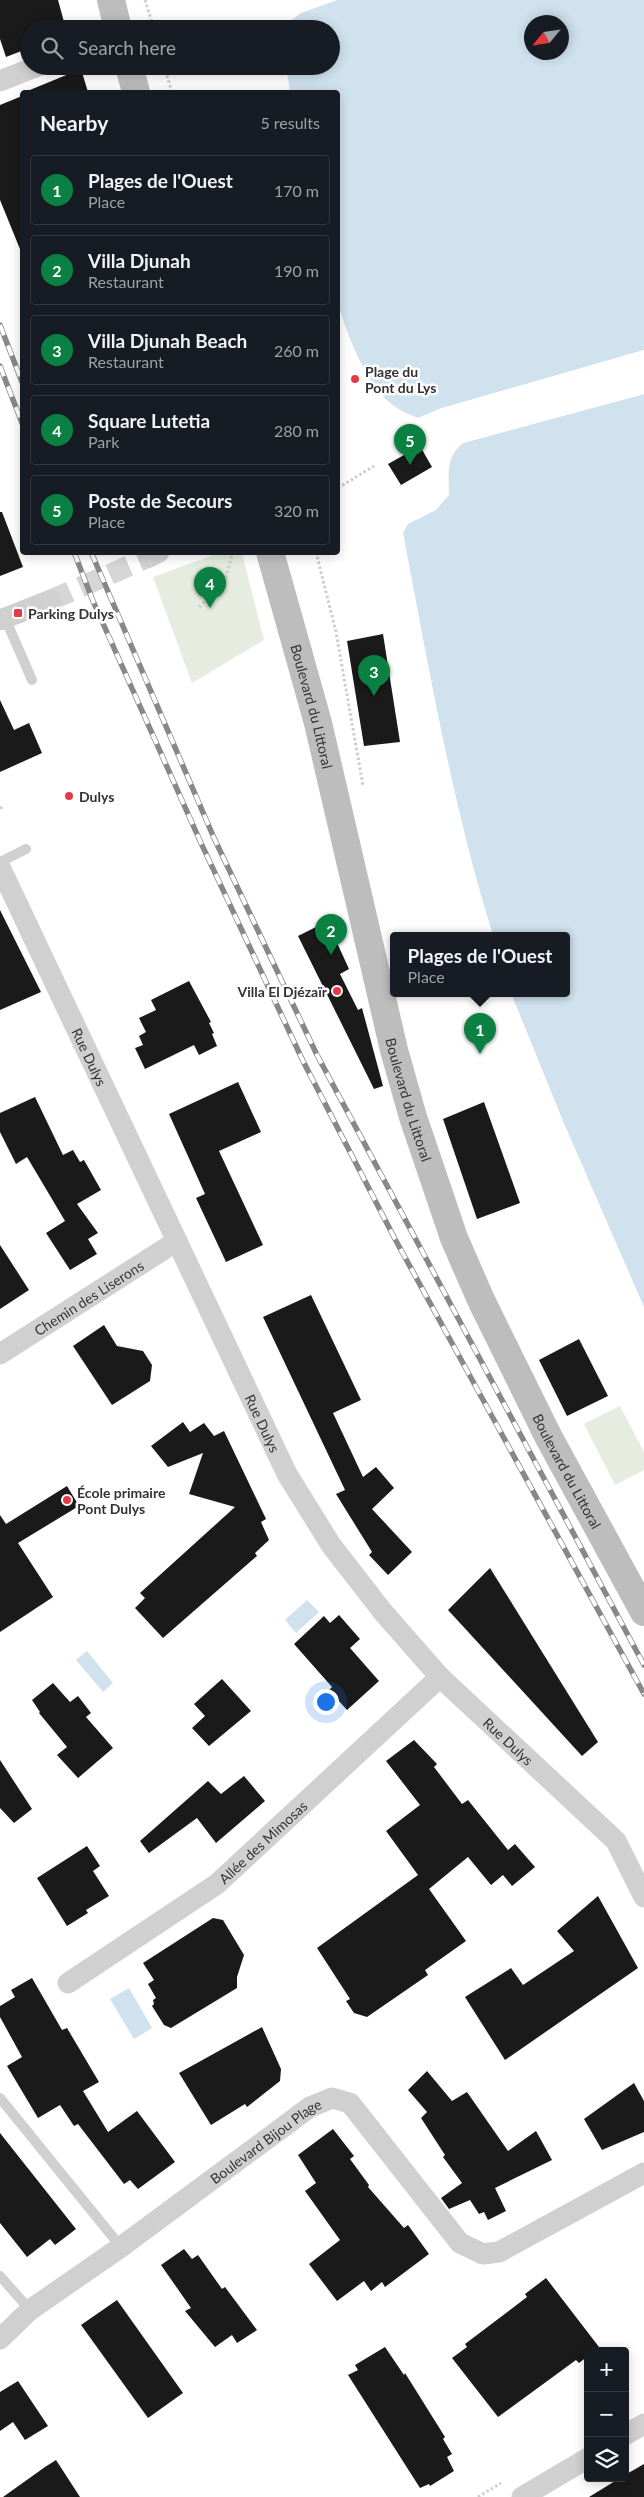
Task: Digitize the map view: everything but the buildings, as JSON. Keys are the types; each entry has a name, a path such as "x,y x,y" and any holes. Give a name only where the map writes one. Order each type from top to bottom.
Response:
{"main road":[{"path":"111,0 116,20"},
{"path":"131,75 135,90"},
{"name":"Boulevard du Littoral","path":"271,555 318,723 394,1050 413,1117 454,1238 504,1350 548,1436 644,1612"}],"street":[{"path":"0,81 20,73"},
{"path":"2,619 51,600"},
{"name":"Rue Dulys","path":"0,867 287,1474 331,1545 383,1612 440,1677 616,1841 644,1897"},
{"name":"Chemin des Liserons","path":"0,1354 177,1241"},
{"name":"Allée des Mimosas","path":"68,1983 217,1884 440,1677"},
{"name":"Boulevard Bijou Plage","path":"0,2338 30,2310 121,2247 310,2107 332,2098 350,2103 460,2243 483,2254 499,2252 644,2173"},
{"path":"629,2433 644,2424"},
{"path":"522,2497 584,2460"}],"lane":[{"path":"2,619 32,680"},
{"path":"0,862 26,849"},
{"path":"0,2098 121,2247"},
{"path":"0,2276 30,2310"}],"path":[{"path":"145,0 151,20"},
{"path":"167,75 171,90"},
{"path":"340,487 374,466"},
{"path":"199,607 225,581 232,555"}],"shaded area":[{"path":"214,555 243,555 264,640 192,683 153,577"},
{"path":"620,1406 644,1452 644,1470 615,1485 584,1424"}],"water":[{"path":"337,0 644,0 644,350 439,409 418,418 399,409 386,399 360,361 340,310 340,90 290,90 287,75 340,75 340,20 292,20 301,13"},
{"path":"644,394 644,1307 563,1121 513,997 570,997 570,932 492,932 478,886 453,786 403,533 408,524 436,510 449,495 449,466 453,455 463,443"},
{"path":"307,1600 319,1612 296,1633 285,1620"},
{"path":"87,1651 113,1683 103,1692 76,1660"},
{"path":"129,1988 152,2028 134,2039 110,1999"}],"pier":[{"path":"644,350 644,353 441,411 439,409"},
{"path":"644,391 644,394 463,443 462,441"}],"tunnel":[{"path":"51,600 149,557"}],"railway":[{"path":"0,325 20,377"},
{"path":"0,366 20,418"},
{"path":"75,555 93,601 201,843 303,1061 395,1239 644,1694"},
{"path":"92,555 214,838 317,1055 644,1665"}],"place":[{"name":"Plage du Pont du Lys","path":"355,379"},
{"name":"Poste de Secours","path":"410,465"},
{"name":"Square Lutetia","path":"210,608"},
{"name":"Parking Dulys","path":"18,613"},
{"name":"Villa Djunah Beach","path":"374,696"},
{"name":"Dulys","path":"69,796"},
{"name":"Villa Djunah","path":"331,955"},
{"name":"Villa El Djézaïr","path":"337,991"},
{"name":"Plages de l'Ouest","path":"480,1054"},
{"name":"École primaire Pont Dulys","path":"67,1500"}]}
